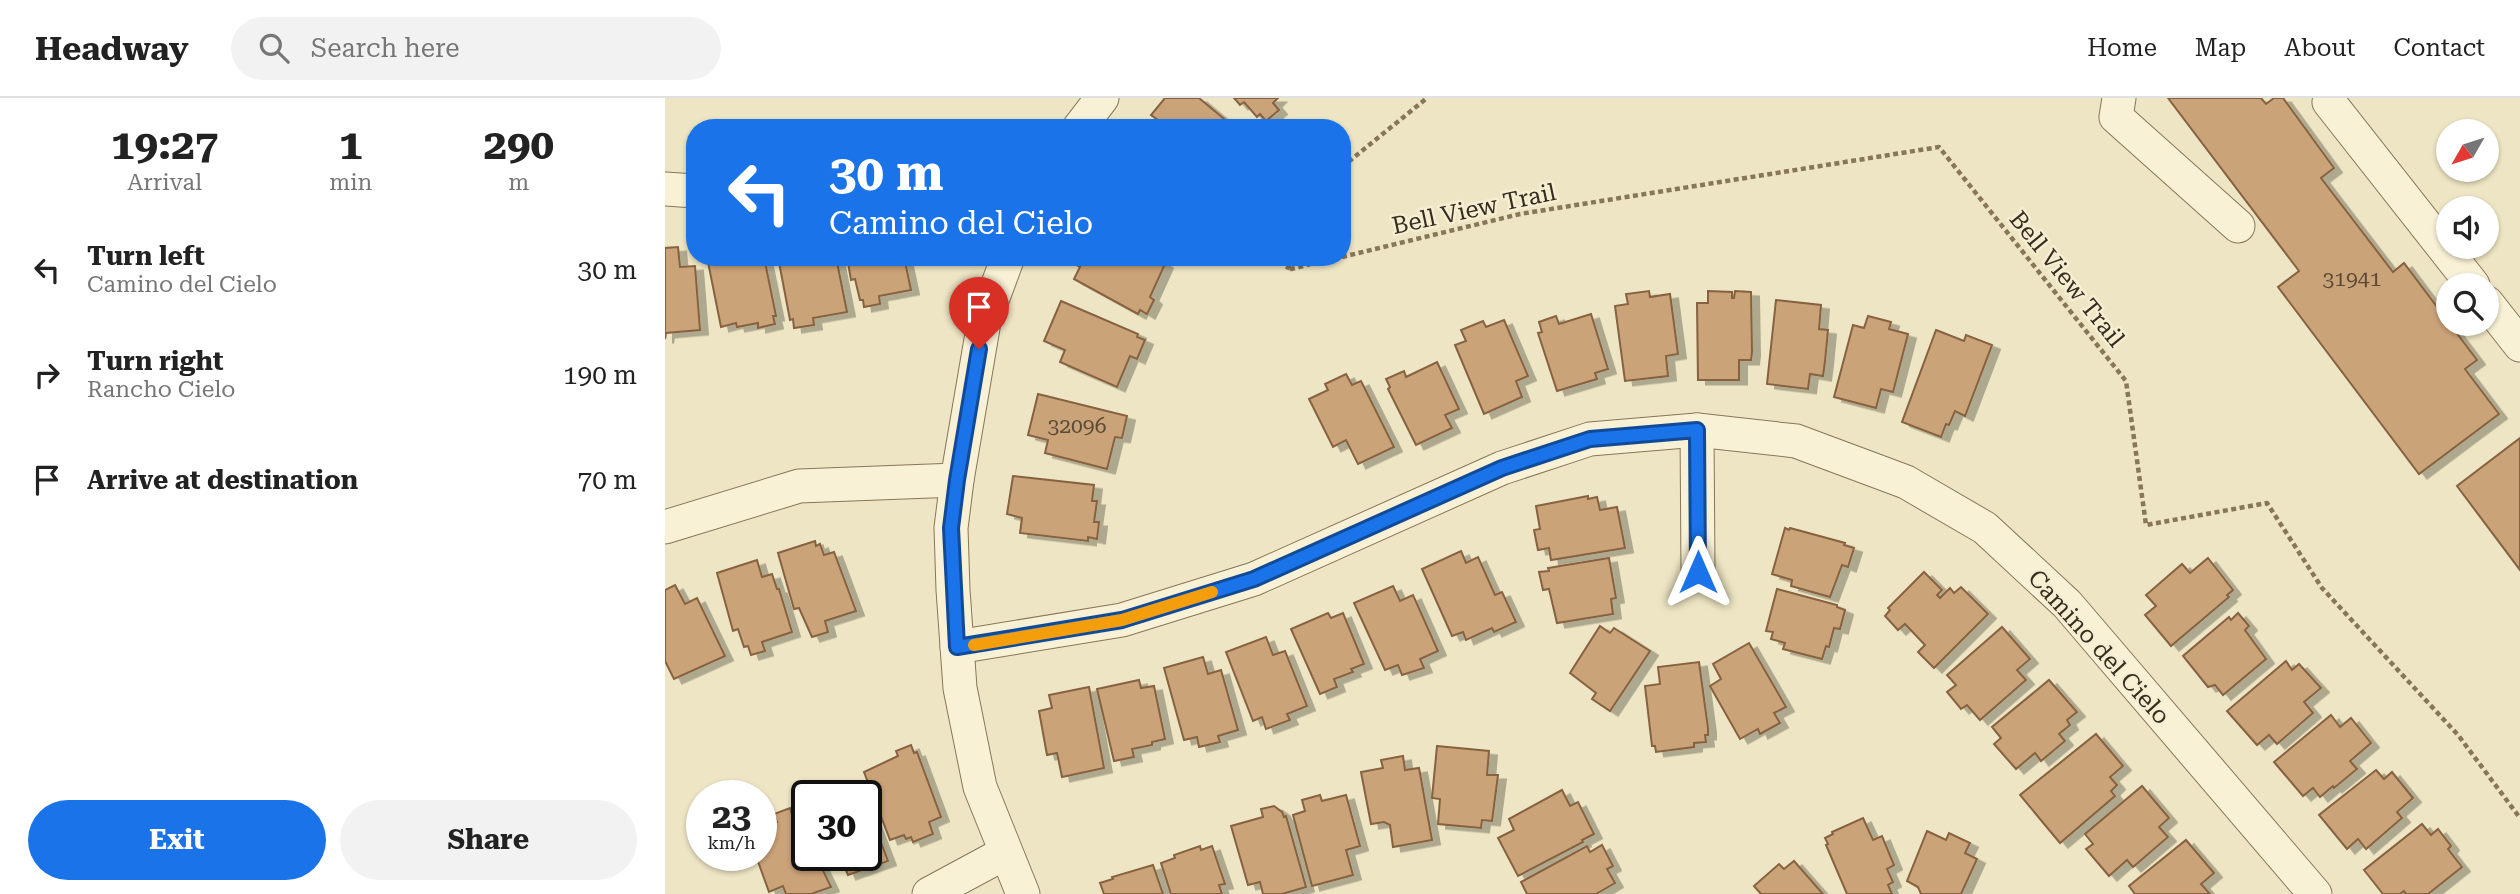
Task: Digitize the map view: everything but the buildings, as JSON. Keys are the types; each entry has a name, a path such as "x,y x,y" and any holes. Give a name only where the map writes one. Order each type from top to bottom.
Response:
{"street":[{"path":"1086,119 1102,98"},
{"path":"2119,98 2116,117 2238,226"},
{"path":"2330,98 2329,102 2464,273"},
{"path":"665,189 686,190"},
{"path":"1004,266 984,322 951,528 960,688 980,787 1023,894"},
{"path":"2499,318 2520,345"},
{"path":"1697,430 1698,572"},
{"name":"Camino del Cielo","path":"957,647 1122,620 1254,579 1502,468 1590,439 1697,430 1796,441 1906,482 1985,528 2067,604 2315,894"},
{"path":"665,527 799,486 957,480"},
{"path":"929,894 1005,853"}],"path":[{"path":"1351,160 1427,98"},
{"name":"Bell View Trail","path":"1351,255 1520,214 1938,147 2126,381 2146,525 2267,503 2322,588 2458,734 2520,818"},
{"name":"Bell View Trail","path":"1289,266 1287,270 1304,266"}],"slow traffic":[{"path":"974,645 1122,620 1212,592"}],"route":[{"path":"979,349 951,528 957,647 1122,620 1254,579 1502,468 1590,439 1697,430 1698,572"}]}
